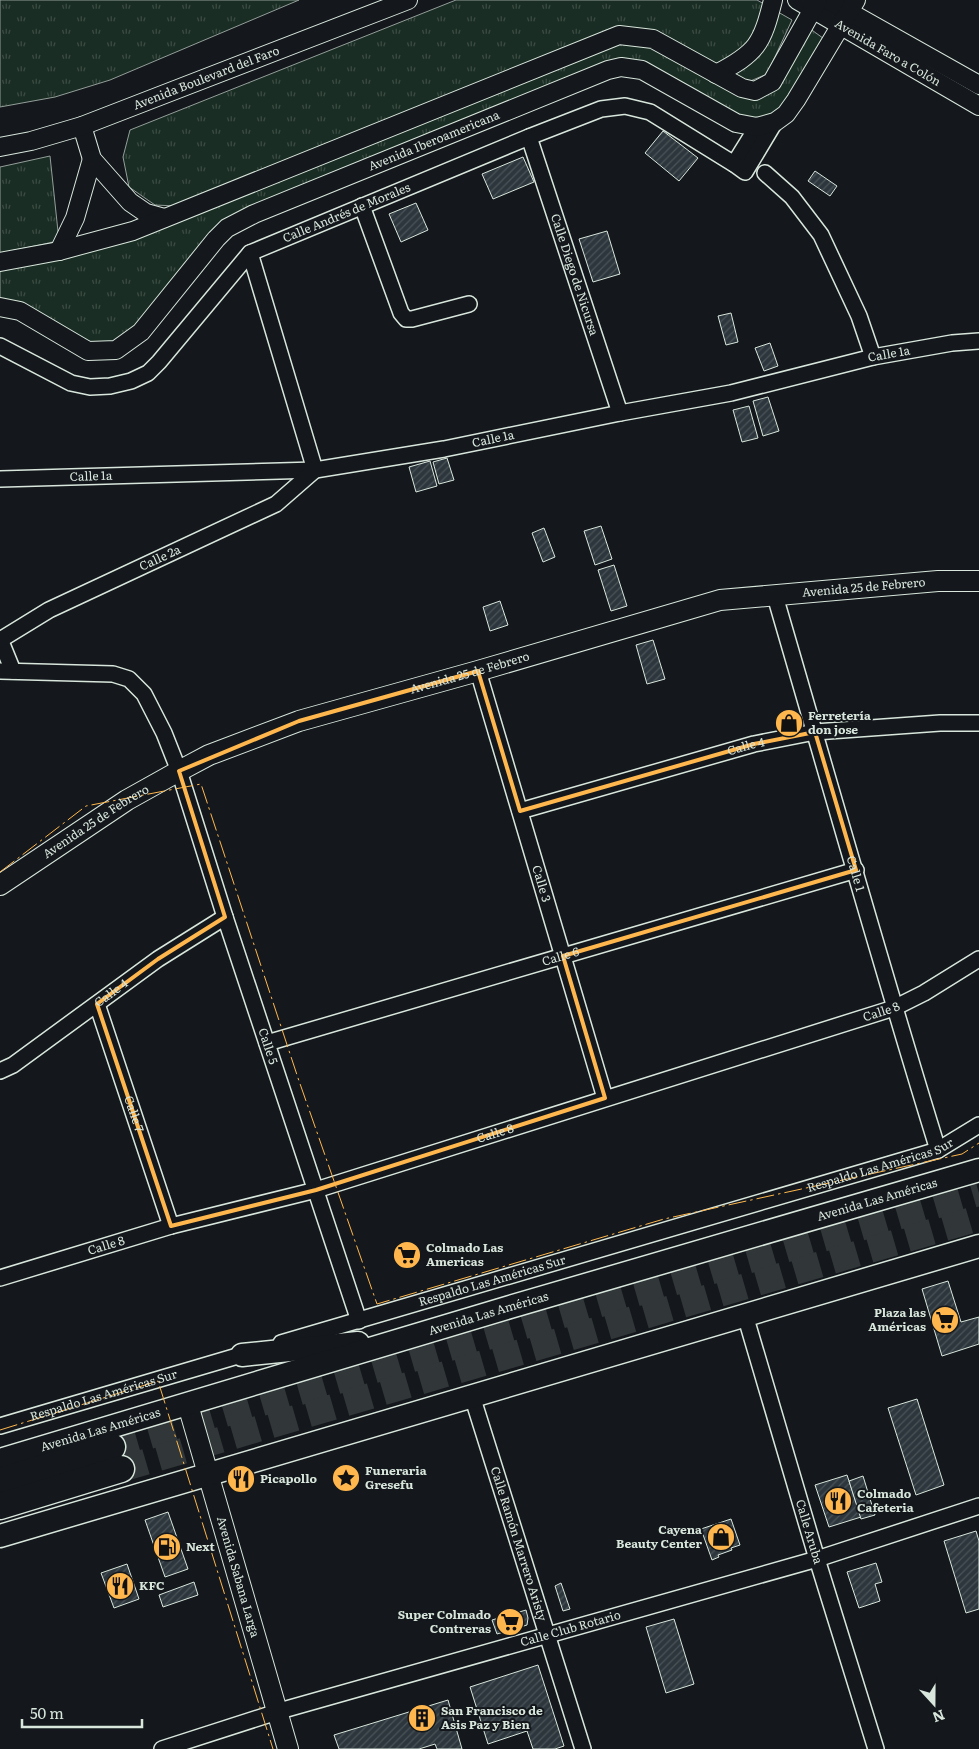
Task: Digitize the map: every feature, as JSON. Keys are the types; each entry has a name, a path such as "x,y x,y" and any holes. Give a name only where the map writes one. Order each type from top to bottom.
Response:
{"highway":[{"path":"0,1481 116,1458 0,1506"}],"main road":[{"name":"Avenida 25 de Febrero","path":"0,885 127,800 179,771 209,755 299,721 720,600 938,581 979,581"},
{"name":"Avenida Las Américas","path":"0,1460 510,1307 979,1170"},
{"path":"0,1536 979,1246"},
{"path":"242,1355 360,1343 510,1307"},
{"name":"Avenida Sabana Larga","path":"188,1405 288,1749"}],"street":[{"name":"Avenida Boulevard del Faro","path":"0,147 31,141 82,126 408,0"},
{"path":"716,74 740,62 759,42 774,0"},
{"name":"Avenida Faro a Colón","path":"797,0 849,13 979,106"},
{"name":"Avenida Faro a Colón","path":"828,0 979,85"},
{"path":"0,262 59,251 132,230 619,35 653,39 742,88 755,91 772,82 815,4"},
{"name":"Avenida Iberoamericana","path":"0,307 20,311 88,351 116,350 141,332 227,228 254,214 608,70 621,67 642,70 736,123 757,127 775,122 786,114 796,100 849,13"},
{"name":"Calle Andrés de Morales","path":"0,346 71,383 103,386 130,381 148,373 159,362 250,253 529,136 601,109 625,106 650,112 739,168"},
{"path":"739,168 775,122"},
{"path":"82,126 92,158 130,202 146,213 164,218"},
{"path":"739,168 757,127"},
{"name":"Calle Diego de Nicursa","path":"529,136 620,413"},
{"path":"59,251 75,218 92,158"},
{"path":"765,173 792,197 821,234 859,316 873,357"},
{"path":"362,206 401,313 406,319 469,304"},
{"path":"250,253 315,470"},
{"name":"Calle 1a","path":"0,479 315,470 444,449 620,413 731,393 873,357 952,343 979,342"},
{"name":"Calle 2a","path":"0,640 49,610 276,504 315,470"},
{"name":"Calle 1","path":"775,596 856,870 894,1008 938,1150"},
{"path":"0,640 6,671"},
{"name":"Calle 5","path":"6,671 113,674 129,679 144,694 164,733 179,771 225,917 359,1320"},
{"name":"Calle 3","path":"478,671 605,1098"},
{"name":"Calle 4","path":"520,811 754,744 815,732 940,723 979,723"},
{"name":"Calle 6","path":"267,1043 856,870"},
{"name":"Calle 4","path":"0,1071 13,1065 158,959 225,917"},
{"name":"Calle 8","path":"0,1278 171,1226 316,1190 894,1008 924,993 979,959"},
{"name":"Calle 7","path":"97,1004 171,1226"},
{"name":"Respaldo Las Américas Sur","path":"0,1426 938,1150 979,1125"},
{"name":"Calle Aruba","path":"745,1315 817,1559 876,1749"},
{"name":"Calle Ramón Marrero Aristy","path":"472,1396 583,1749"},
{"name":"Calle Club Rotario","path":"162,1749 276,1712 817,1559 979,1506"}],"highlighted area":[{"path":"478,671 520,811 754,744 815,732 856,870 563,956 605,1098 316,1190 171,1226 97,1004 158,959 225,917 179,771 299,721"}],"green space":[{"path":"0,0 299,0 110,80 55,97 0,107"},
{"path":"456,0 757,0 792,20 767,74 748,82 653,31 175,206 155,205 129,187 123,157 130,130"},
{"path":"809,28 827,41 785,110 756,124 642,66 223,227 139,329 115,347 87,346 0,303 0,266 61,255 625,40 651,44 757,96"},
{"path":"50,156 59,241 0,253 0,167"}],"building":[{"path":"663,131 698,158 679,181 645,153"},
{"path":"523,157 534,182 493,199 482,174"},
{"path":"815,171 837,186 830,196 808,181"},
{"path":"416,203 428,230 401,242 389,214"},
{"path":"607,231 620,274 593,282 579,239"},
{"path":"731,313 738,342 726,345 718,316"},
{"path":"770,343 778,366 764,371 755,348"},
{"path":"768,397 779,431 763,436 753,401"},
{"path":"749,406 758,438 742,442 733,410"},
{"path":"447,458 454,480 439,484 433,462"},
{"path":"430,461 437,486 416,492 409,467"},
{"path":"601,526 612,559 595,565 584,531"},
{"path":"544,528 555,557 543,562 532,533"},
{"path":"614,565 627,606 611,611 598,570"},
{"path":"500,601 508,625 490,631 483,607"},
{"path":"653,640 665,679 647,684 636,645"},
{"name":"Plaza las Américas","path":"948,1281 961,1322 979,1317 979,1344 942,1356 922,1289"},
{"path":"917,1399 944,1485 916,1495 888,1408"},
{"name":"Colmado Cafeteria","path":"847,1475 861,1517 829,1527 815,1485"},
{"path":"863,1476 875,1515 861,1519 849,1481"},
{"name":"Next","path":"168,1512 188,1569 165,1577 145,1520"},
{"name":"Cayena Beauty Center","path":"731,1519 740,1545 731,1548 732,1550 718,1555 719,1557 712,1560 701,1529"},
{"path":"976,1531 979,1541 979,1609 966,1613 944,1541"},
{"path":"876,1563 882,1582 875,1584 880,1601 859,1608 847,1572"},
{"name":"KFC","path":"127,1564 139,1599 114,1608 101,1573"},
{"path":"194,1582 198,1595 163,1607 159,1595"},
{"path":"561,1583 570,1609 563,1611 555,1586"},
{"name":"Super Colmado Contreras","path":"526,1610 527,1625 497,1634 492,1620"},
{"path":"674,1619 694,1684 666,1693 646,1627"},
{"path":"538,1665 564,1746 555,1749 533,1749 527,1731 488,1744 470,1687"},
{"name":"San Francisco de Asis Paz y Bien","path":"448,1700 462,1749 437,1749 435,1744 419,1749 339,1749 334,1735"}],"tunnel":[{"path":"112,1447 979,1193"},
{"path":"121,1469 979,1218"}],"power":[{"path":"0,872 86,806 201,784 298,1078 377,1304 664,1219 962,1154 979,1143"},
{"path":"0,1430 158,1381 273,1749"}],"place":[{"name":"Ferretería don jose","path":"789,723"},
{"name":"Colmado Las Americas","path":"407,1255"},
{"name":"Plaza las Américas","path":"945,1320"},
{"name":"Funeraria Gresefu","path":"346,1478"},
{"name":"Picapollo","path":"241,1479"},
{"name":"Colmado Cafeteria","path":"838,1501"},
{"name":"Cayena Beauty Center","path":"721,1537"},
{"name":"Next","path":"167,1547"},
{"name":"KFC","path":"120,1586"},
{"name":"Super Colmado Contreras","path":"510,1622"},
{"name":"San Francisco de Asis Paz y Bien","path":"422,1718"}]}
